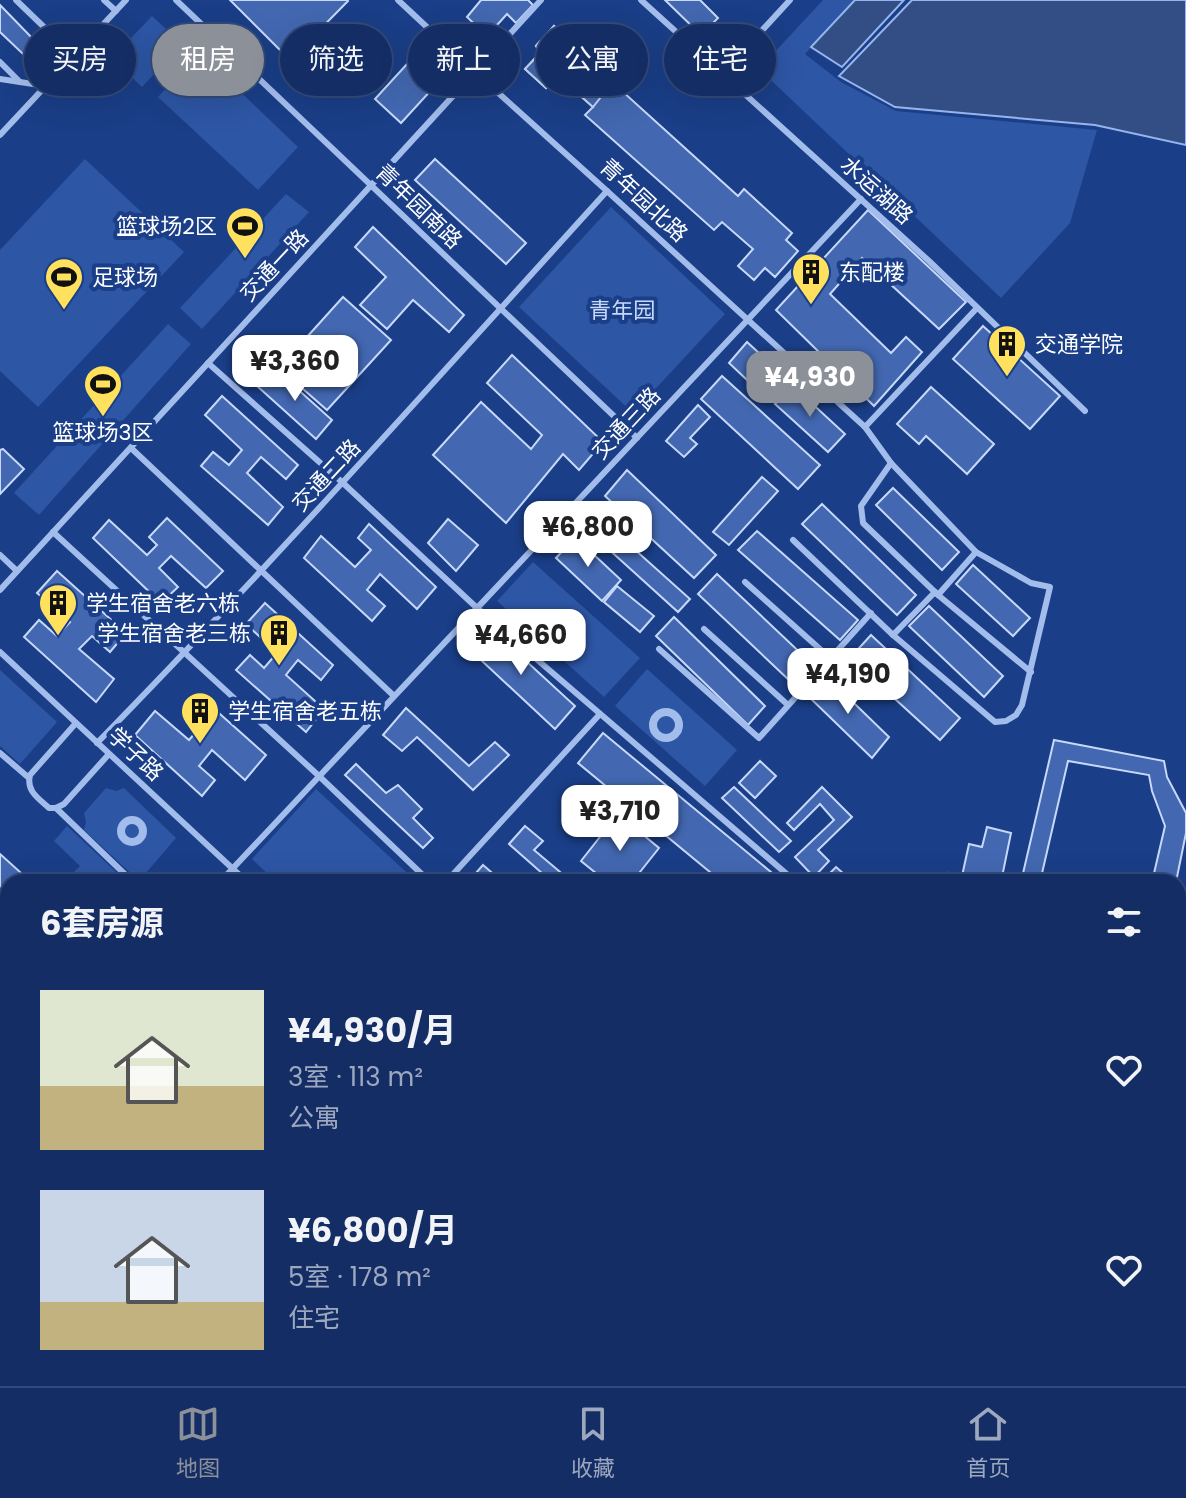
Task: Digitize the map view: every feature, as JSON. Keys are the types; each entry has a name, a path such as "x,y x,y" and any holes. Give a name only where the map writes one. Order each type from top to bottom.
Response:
{"lane":[{"path":"16,0 41,24"},
{"path":"104,0 116,11"},
{"path":"104,24 126,0"},
{"name":"青年园南路","path":"176,0 637,438"},
{"name":"青年园北路","path":"398,0 424,24"},
{"name":"交通一路","path":"519,24 541,0"},
{"name":"水运湖路","path":"641,0 667,24"},
{"path":"768,24 790,0"},
{"path":"0,62 21,82"},
{"path":"0,79 24,82"},
{"path":"0,135 37,96"},
{"name":"交通一路","path":"0,590 453,96"},
{"name":"青年园北路","path":"502,96 865,427 891,463 976,552 1031,583 1050,587 1031,672"},
{"name":"水运湖路","path":"746,96 929,261 1085,411"},
{"name":"交通二路","path":"97,743 343,483 607,191"},
{"name":"交通三路","path":"227,874 861,199"},
{"path":"865,427 977,308"},
{"path":"208,363 477,608 787,874"},
{"path":"131,448 394,696"},
{"path":"793,540 893,635 995,722 1006,721 1016,715 1031,672 936,593 863,523 861,506 891,463"},
{"path":"53,532 422,874"},
{"path":"893,635 976,552"},
{"path":"0,555 17,571"},
{"path":"745,582 830,658"},
{"path":"659,649 759,738 871,613"},
{"path":"704,629 788,705"},
{"name":"学子路","path":"0,652 238,874"},
{"path":"453,874 600,714"},
{"path":"76,723 29,778 30,790 49,808 64,804 109,754"},
{"path":"0,753 29,778"},
{"path":"56,808 125,874"}],"green space":[{"path":"823,0 854,0 805,54 841,82 896,111 1097,130 1070,223 1001,298 776,85 776,51"},
{"path":"152,16 161,24 152,24 152,76 142,87 136,81 136,33"},
{"path":"245,96 298,147 258,190 158,97"},
{"name":"足球场","path":"85,159 184,252 38,407 0,371 0,250"},
{"name":"篮球场2区","path":"286,194 309,212 202,329 180,308"},
{"name":"青年园","path":"611,207 725,314 633,413 519,307"},
{"name":"篮球场3区","path":"168,324 191,344 39,515 14,493"},
{"path":"533,562 640,658 604,697 497,601"},
{"path":"647,669 737,750 705,786 615,706"},
{"path":"0,670 57,722 20,764 0,746"},
{"path":"106,788 116,791 124,788 176,838 145,874 131,874 84,830 84,813"},
{"path":"316,789 408,874 268,874 252,859"},
{"path":"67,826 118,874 72,874 80,866 54,841"}],"shaded area":[{"path":"855,0 904,0 842,67 811,47"},
{"path":"912,0 1186,0 1186,145 1095,125 895,107 839,76"}],"building":[{"path":"230,0 348,1 325,24 280,24 280,50 264,34 264,24 254,24"},
{"path":"481,0 528,0 533,5 516,23 507,14 498,24 474,24 467,17"},
{"path":"665,0 700,0 718,18 712,24 690,24"},
{"path":"0,5 24,30 24,53 23,54 0,32"},
{"path":"536,57 536,79 525,69"},
{"path":"536,57 536,79 525,69"},
{"path":"408,63 408,96 426,96 401,123 375,99 378,96 392,96 392,80"},
{"path":"581,96 627,96 738,196 744,189 792,233 786,240 798,251 775,277 765,268 754,280 738,266 753,249 722,222 714,230 585,115 593,107"},
{"path":"581,96 602,96 593,107"},
{"path":"435,159 526,243 506,264 415,180"},
{"name":"东配楼","path":"868,210 966,302 939,329 862,258 830,294 891,353 906,337 922,352 874,406 776,310"},
{"path":"373,227 464,315 449,332 413,300 387,329 360,305 386,277 355,247"},
{"path":"343,297 391,340 327,410 279,368"},
{"name":"交通学院","path":"983,326 1060,396 1030,429 953,359"},
{"path":"747,342 782,374 763,395 729,363"},
{"path":"512,355 603,442 579,470 563,454 506,523 433,455 481,402 531,449 542,435 487,383"},
{"path":"274,368 332,420 316,439 257,386"},
{"path":"722,376 820,465 798,489 701,399"},
{"path":"792,385 845,434 828,452 775,404"},
{"path":"931,387 994,444 967,474 926,436 919,444 897,424"},
{"path":"222,396 298,465 286,479 261,457 247,473 283,507 268,525 201,466 213,452 229,465 242,450 205,415"},
{"path":"698,405 710,417 690,438 697,444 684,457 666,441"},
{"path":"3,449 24,469 0,494 0,450"},
{"path":"627,470 716,555 694,578 605,496"},
{"path":"762,477 778,491 729,545 713,532"},
{"path":"893,488 959,552 942,570 876,505"},
{"path":"822,504 916,595 897,615 802,524"},
{"path":"595,514 690,599 678,612 584,527"},
{"path":"167,518 223,571 206,588 171,556 159,568 178,587 161,603 93,538 109,520 147,555 157,545 149,537"},
{"path":"448,519 478,545 456,571 428,543"},
{"path":"369,524 436,587 417,609 380,574 367,590 385,606 372,621 304,558 321,536 355,567 371,550 358,538"},
{"path":"757,531 858,620 840,640 738,550"},
{"path":"575,537 621,580 602,601 556,558"},
{"path":"973,565 1030,618 1013,636 956,584"},
{"name":"学生宿舍老六栋","path":"57,571 126,633 110,652 92,636 79,649 114,679 96,702 24,637 39,620 57,636 70,622 37,593"},
{"path":"717,574 809,661 790,681 698,594"},
{"path":"617,586 654,616 640,632 604,602"},
{"name":"学生宿舍老三栋","path":"265,603 333,665 321,680 298,660 286,675 324,709 306,732 236,670 250,655 264,668 277,653 246,624"},
{"path":"929,606 1003,676 984,697 909,626"},
{"path":"674,617 765,706 748,725 656,636"},
{"path":"487,625 575,706 555,729 467,647"},
{"path":"871,635 960,718 940,740 850,658"},
{"path":"824,674 889,737 872,758 807,695"},
{"name":"学生宿舍老五栋","path":"202,698 266,755 245,780 212,750 199,766 215,780 202,796 135,735 155,711 189,740 202,725 188,713"},
{"path":"406,708 469,766 495,742 509,755 473,790 417,737 402,751 383,735"},
{"path":"603,733 773,874 712,874 578,763"},
{"path":"1054,740 1164,761 1167,777 1186,813 1186,833 1178,874 1154,874 1165,826 1149,775 1068,761 1042,874 1023,874"},
{"path":"760,761 776,776 755,798 739,783"},
{"path":"356,764 386,793 398,785 422,809 413,818 433,838 423,848 345,775"},
{"path":"734,787 791,841 779,852 722,798"},
{"path":"822,787 852,817 818,850 829,861 817,874 811,874 795,857 834,820 820,804 794,830 787,823"},
{"path":"618,814 659,848 638,874 597,874 581,861"},
{"path":"525,826 543,841 534,850 562,874 543,874 509,844"},
{"path":"987,827 1011,833 1003,874 962,874 969,844 982,847"},
{"path":"0,854 22,874 0,874"},
{"path":"483,865 493,874 475,874"},
{"path":"836,867 844,874 829,874"}],"place":[{"name":"篮球场2区","path":"245,260"},
{"name":"东配楼","path":"811,306"},
{"name":"足球场","path":"64,311"},
{"name":"交通学院","path":"1007,378"},
{"name":"篮球场3区","path":"103,418"},
{"name":"学生宿舍老六栋","path":"58,637"},
{"name":"学生宿舍老三栋","path":"279,667"},
{"name":"学生宿舍老五栋","path":"200,745"}]}
